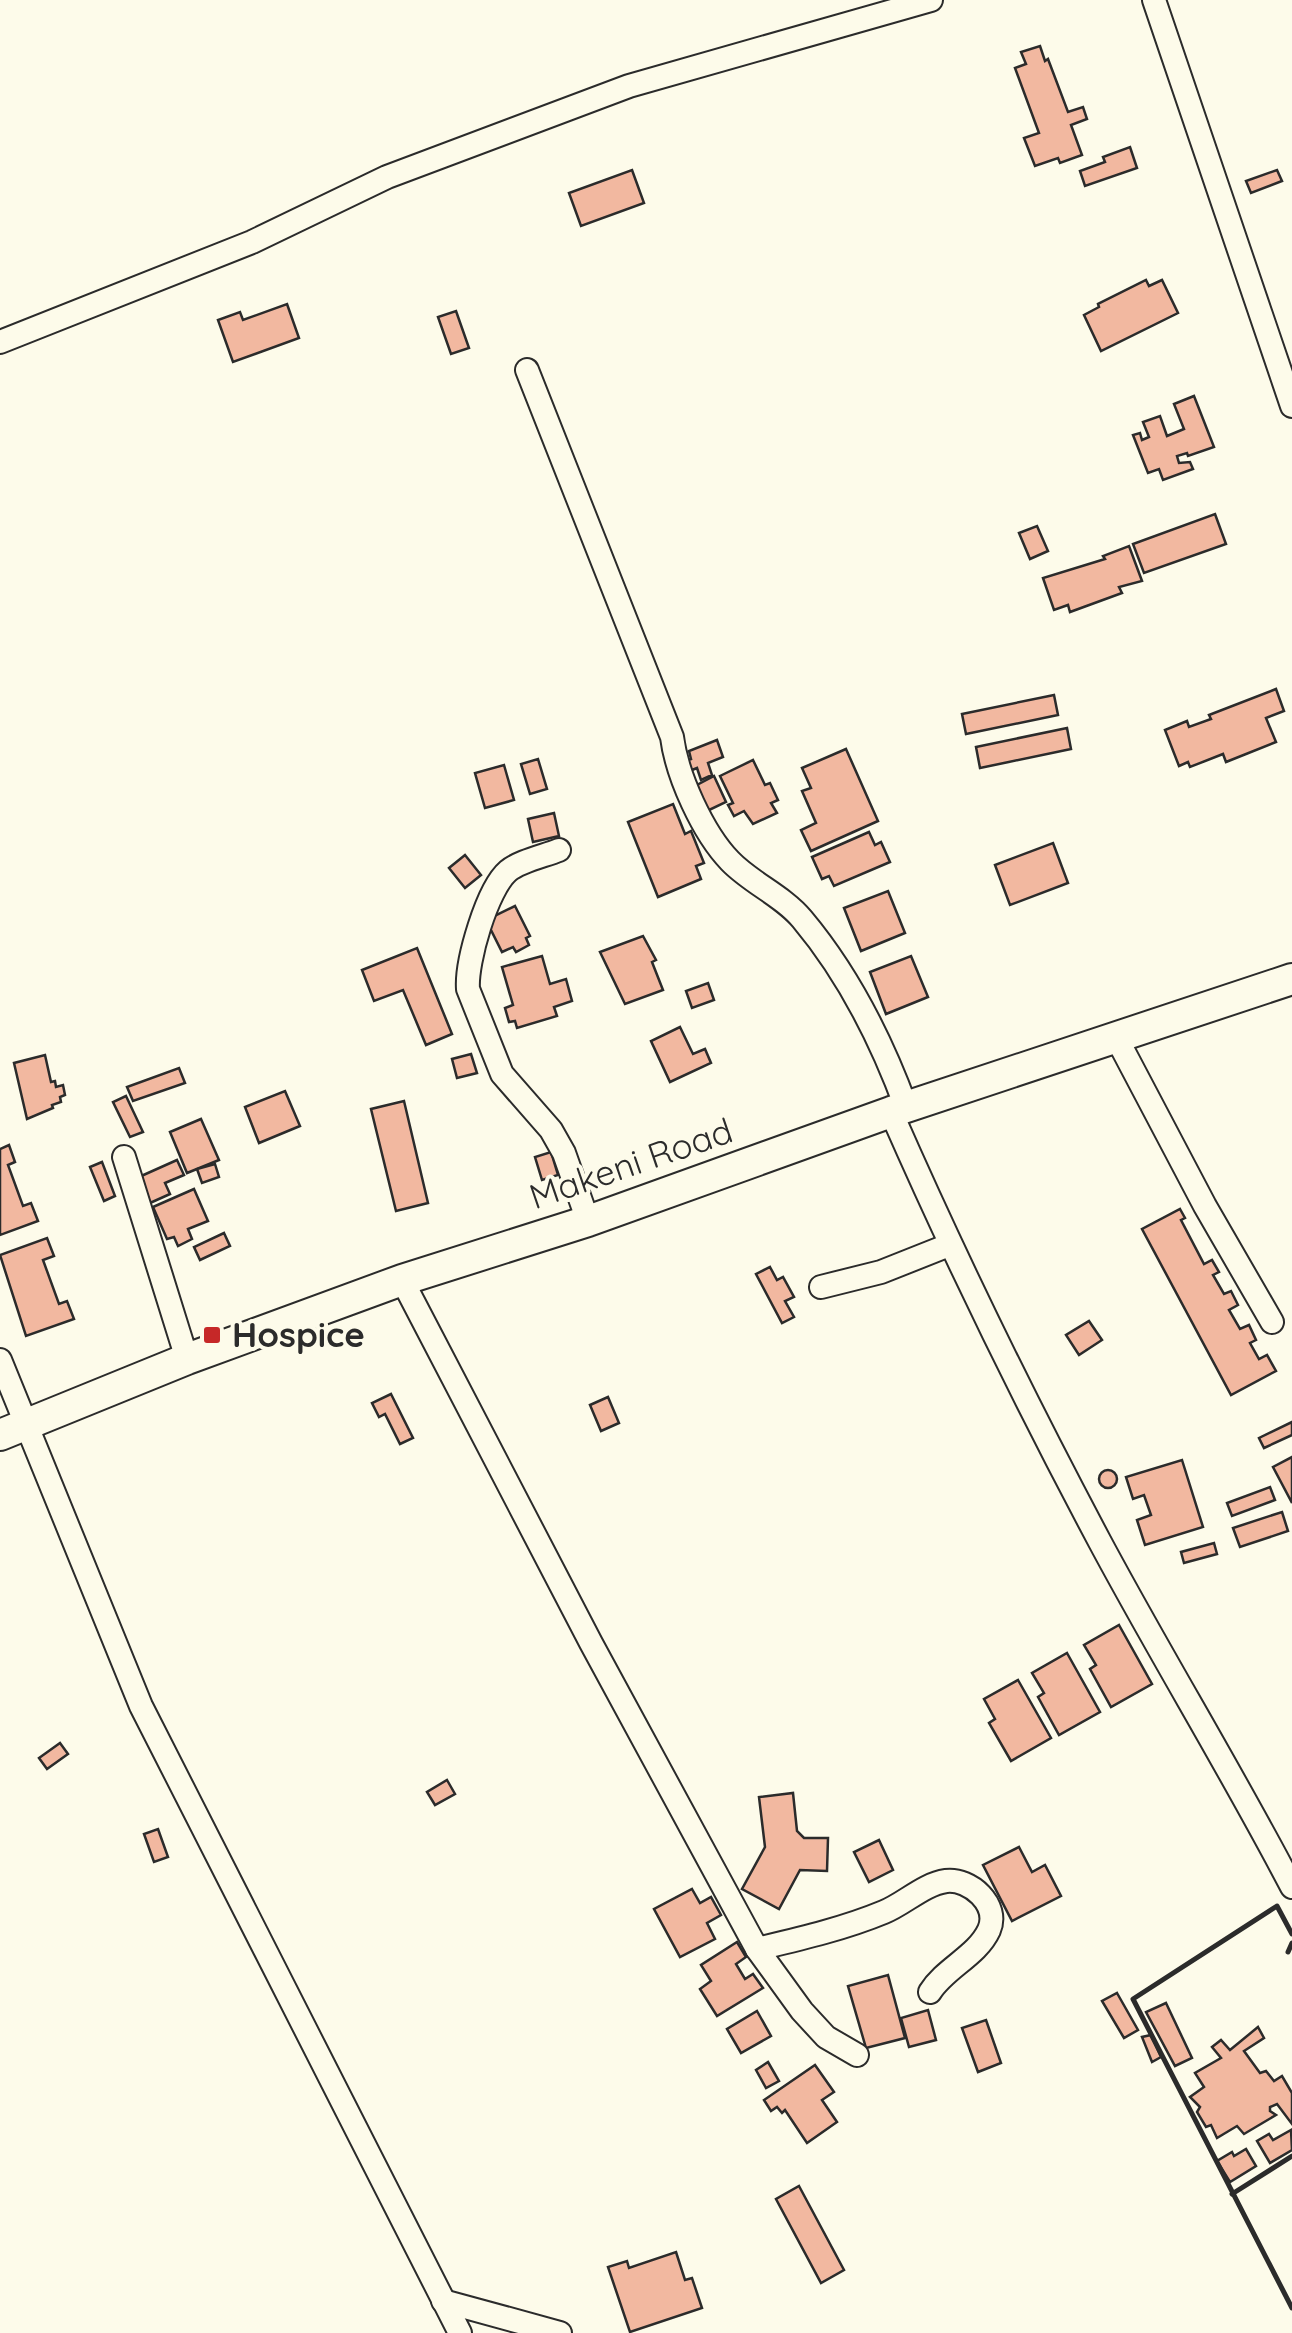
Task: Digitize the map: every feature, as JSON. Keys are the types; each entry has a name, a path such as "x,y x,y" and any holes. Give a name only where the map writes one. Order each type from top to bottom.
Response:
{"main road":[{"name":"Makeni Road","path":"12,1430 188,1359 402,1280 588,1221 899,1109 1292,979"}],"street":[{"path":"0,342 252,242 386,177 628,86 931,0"},
{"path":"1154,0 1292,406"},
{"path":"527,370 672,737 674,756 692,800 732,862 800,916 836,965 885,1051 899,1109 950,1245 1101,1544 1292,1886"},
{"path":"559,850 510,870 501,880 484,916 467,976 468,989 502,1074 551,1130 564,1152 588,1221"},
{"path":"1116,1038 1272,1322"},
{"path":"124,1157 188,1359"},
{"path":"821,1287 882,1272 950,1245"},
{"path":"402,1280 757,1950 826,2037 857,2055"},
{"path":"0,1360 12,1430 141,1706 460,2333"},
{"path":"757,1950 884,1912 942,1881 959,1880 971,1884 982,1898 990,1916 990,1928 938,1979 930,1992"},
{"path":"443,2300 560,2333"}],"building":[{"path":"1040,46 1068,112 1083,107 1087,119 1071,125 1082,155 1035,166 1024,138 1039,133 1015,68 1026,64 1021,52"},
{"path":"1130,147 1137,168 1085,186 1080,171"},
{"path":"632,170 644,203 581,226 569,193"},
{"path":"1277,170 1282,181 1251,193 1246,181"},
{"path":"1146,280 1149,286 1162,280 1178,313 1101,351 1084,315"},
{"path":"287,304 299,338 233,362 218,320 240,312 243,320"},
{"path":"456,311 469,348 451,354 438,317"},
{"path":"1194,396 1214,447 1177,456 1179,463 1190,462 1193,469 1163,480 1159,469 1148,473 1133,435 1140,433 1142,440 1149,437 1143,422 1160,416 1167,436 1184,429 1174,404"},
{"path":"1215,514 1226,544 1144,573 1133,544"},
{"path":"1037,526 1048,551 1030,559 1019,533"},
{"path":"1129,546 1142,581 1119,587 1122,593 1070,612 1068,605 1054,610 1043,578 1105,559 1103,556"},
{"path":"1276,689 1284,711 1266,718 1276,742 1226,762 1223,754 1190,767 1188,762 1179,766 1165,730 1187,721 1189,727 1211,719 1209,715"},
{"path":"1054,695 1058,715 966,734 962,714"},
{"path":"1067,728 1071,749 980,768 976,747"},
{"path":"717,740 723,757 708,763 712,775 701,780 697,768 687,772 683,761 691,759 689,751"},
{"path":"846,749 878,821 811,851 801,830 816,823 802,791 811,788 802,768"},
{"path":"538,759 547,789 530,794 521,764"},
{"path":"753,760 765,785 770,783 778,800 771,803 777,813 753,824 744,811 734,816 728,805 733,803 720,776"},
{"path":"504,765 514,800 485,808 475,773"},
{"path":"714,776 726,802 707,811 695,786"},
{"path":"673,804 685,834 691,831 704,863 696,866 701,879 658,897 628,822"},
{"path":"554,813 559,836 533,842 528,819"},
{"path":"869,832 875,845 881,842 890,862 834,886 829,876 822,879 812,857"},
{"path":"1053,843 1068,883 1010,905 995,865"},
{"path":"465,855 481,875 465,888 449,868"},
{"path":"888,891 905,933 861,951 844,908"},
{"path":"515,906 530,936 526,938 529,945 516,952 513,947 502,952 486,920"},
{"path":"643,936 656,960 652,962 663,990 625,1004 600,952"},
{"path":"417,948 452,1034 426,1045 403,990 374,1001 362,970"},
{"path":"542,956 550,984 566,979 572,1001 554,1007 557,1016 517,1028 515,1021 509,1022 505,1008 513,1005 502,967"},
{"path":"911,956 928,997 886,1014 870,972"},
{"path":"708,983 714,1000 692,1008 686,991"},
{"path":"680,1027 693,1054 705,1049 711,1063 670,1082 651,1041"},
{"path":"471,1054 477,1073 457,1078 452,1059"},
{"path":"45,1055 51,1082 55,1081 56,1087 63,1085 65,1095 53,1108 27,1119 14,1063"},
{"path":"179,1068 185,1083 133,1101 127,1087"},
{"path":"285,1091 300,1126 259,1143 245,1107"},
{"path":"126,1096 143,1132 130,1137 113,1102"},
{"path":"404,1101 428,1203 396,1211 371,1109"},
{"path":"201,1119 219,1160 187,1173 170,1132"},
{"path":"9,1145 15,1162 8,1165 23,1206 31,1203 38,1221 0,1235 0,1149"},
{"path":"551,1152 558,1175 542,1180 535,1157"},
{"path":"177,1160 184,1175 165,1183 170,1194 150,1203 139,1177"},
{"path":"102,1162 115,1196 104,1201 90,1167"},
{"path":"215,1164 219,1177 202,1183 197,1169"},
{"path":"194,1189 208,1221 188,1229 192,1239 178,1246 174,1237 167,1239 153,1207"},
{"path":"1180,1209 1185,1218 1181,1220 1204,1264 1212,1260 1219,1272 1213,1275 1224,1294 1231,1291 1238,1305 1229,1310 1240,1329 1249,1325 1256,1340 1250,1343 1259,1359 1267,1355 1276,1371 1231,1395 1142,1229"},
{"path":"224,1233 230,1246 200,1260 194,1247"},
{"path":"47,1238 54,1256 43,1260 59,1304 67,1301 74,1319 26,1336 0,1255"},
{"path":"770,1267 777,1280 783,1277 794,1297 785,1301 794,1317 782,1323 756,1274"},
{"path":"1089,1321 1102,1340 1079,1355 1066,1335"},
{"path":"391,1394 413,1438 400,1444 385,1414 379,1417 372,1403"},
{"path":"608,1397 619,1423 601,1431 590,1405"},
{"path":"1292,1422 1292,1435 1264,1448 1259,1438"},
{"path":"1292,1457 1292,1503 1273,1467"},
{"path":"1182,1460 1203,1527 1145,1545 1137,1520 1151,1515 1144,1495 1133,1499 1126,1477"},
{"path":"1108,1470 1117,1479 1108,1488 1099,1479"},
{"path":"1270,1487 1275,1500 1232,1516 1227,1503"},
{"path":"1282,1512 1288,1531 1240,1547 1233,1528"},
{"path":"1214,1543 1217,1554 1184,1563 1181,1552"},
{"path":"1119,1625 1152,1684 1111,1707 1090,1669 1096,1665 1084,1645"},
{"path":"1067,1653 1100,1712 1059,1735 1038,1697 1044,1693 1032,1673"},
{"path":"1018,1680 1051,1738 1011,1761 989,1723 995,1719 984,1699"},
{"path":"60,1743 68,1754 47,1769 39,1758"},
{"path":"447,1780 455,1794 435,1805 427,1792"},
{"path":"793,1793 797,1831 804,1838 828,1838 827,1871 800,1870 779,1909 742,1889 765,1847 759,1797"},
{"path":"158,1829 168,1857 154,1862 144,1834"},
{"path":"879,1840 893,1870 869,1882 854,1852"},
{"path":"1019,1847 1032,1872 1045,1865 1061,1896 1012,1921 983,1865"},
{"path":"692,1889 700,1903 711,1897 721,1915 707,1923 715,1939 680,1957 654,1909"},
{"path":"737,1942 746,1957 736,1964 745,1979 753,1974 763,1988 717,2016 700,1989 711,1981 701,1965"},
{"path":"888,1975 905,2038 866,2048 848,1986"},
{"path":"1117,1993 1138,2030 1124,2038 1102,2001"},
{"path":"1166,2003 1192,2058 1175,2066 1146,2012"},
{"path":"928,2010 936,2040 909,2047 901,2018"},
{"path":"757,2011 771,2036 741,2053 727,2029"},
{"path":"986,2020 1001,2063 978,2072 962,2028"},
{"path":"1258,2027 1264,2038 1244,2051 1260,2073 1266,2071 1274,2081 1282,2076 1292,2093 1292,2124 1277,2104 1270,2107 1276,2115 1244,2134 1237,2126 1217,2138 1211,2125 1206,2127 1197,2112 1200,2107 1190,2097 1204,2087 1195,2073 1221,2058 1212,2047 1221,2040 1230,2050"},
{"path":"1151,2035 1161,2057 1152,2062 1142,2037"},
{"path":"768,2062 779,2081 766,2088 756,2070"},
{"path":"815,2065 834,2092 822,2100 837,2122 807,2143 785,2110 782,2113 777,2107 771,2111 764,2100"},
{"path":"1291,2130 1292,2150 1270,2163 1257,2141 1269,2134 1273,2140"},
{"path":"1246,2149 1256,2166 1230,2182 1217,2161"},
{"path":"799,2186 844,2270 821,2283 776,2199"},
{"path":"676,2252 685,2280 692,2278 702,2308 630,2332 608,2267 627,2261 629,2268"}],"wall":[{"path":"1292,1934 1277,1906 1133,1999 1292,2308"},
{"path":"1288,1952 1292,1943"},
{"path":"1232,2194 1292,2156"}],"place":[{"name":"Hospice","path":"212,1335"}]}
